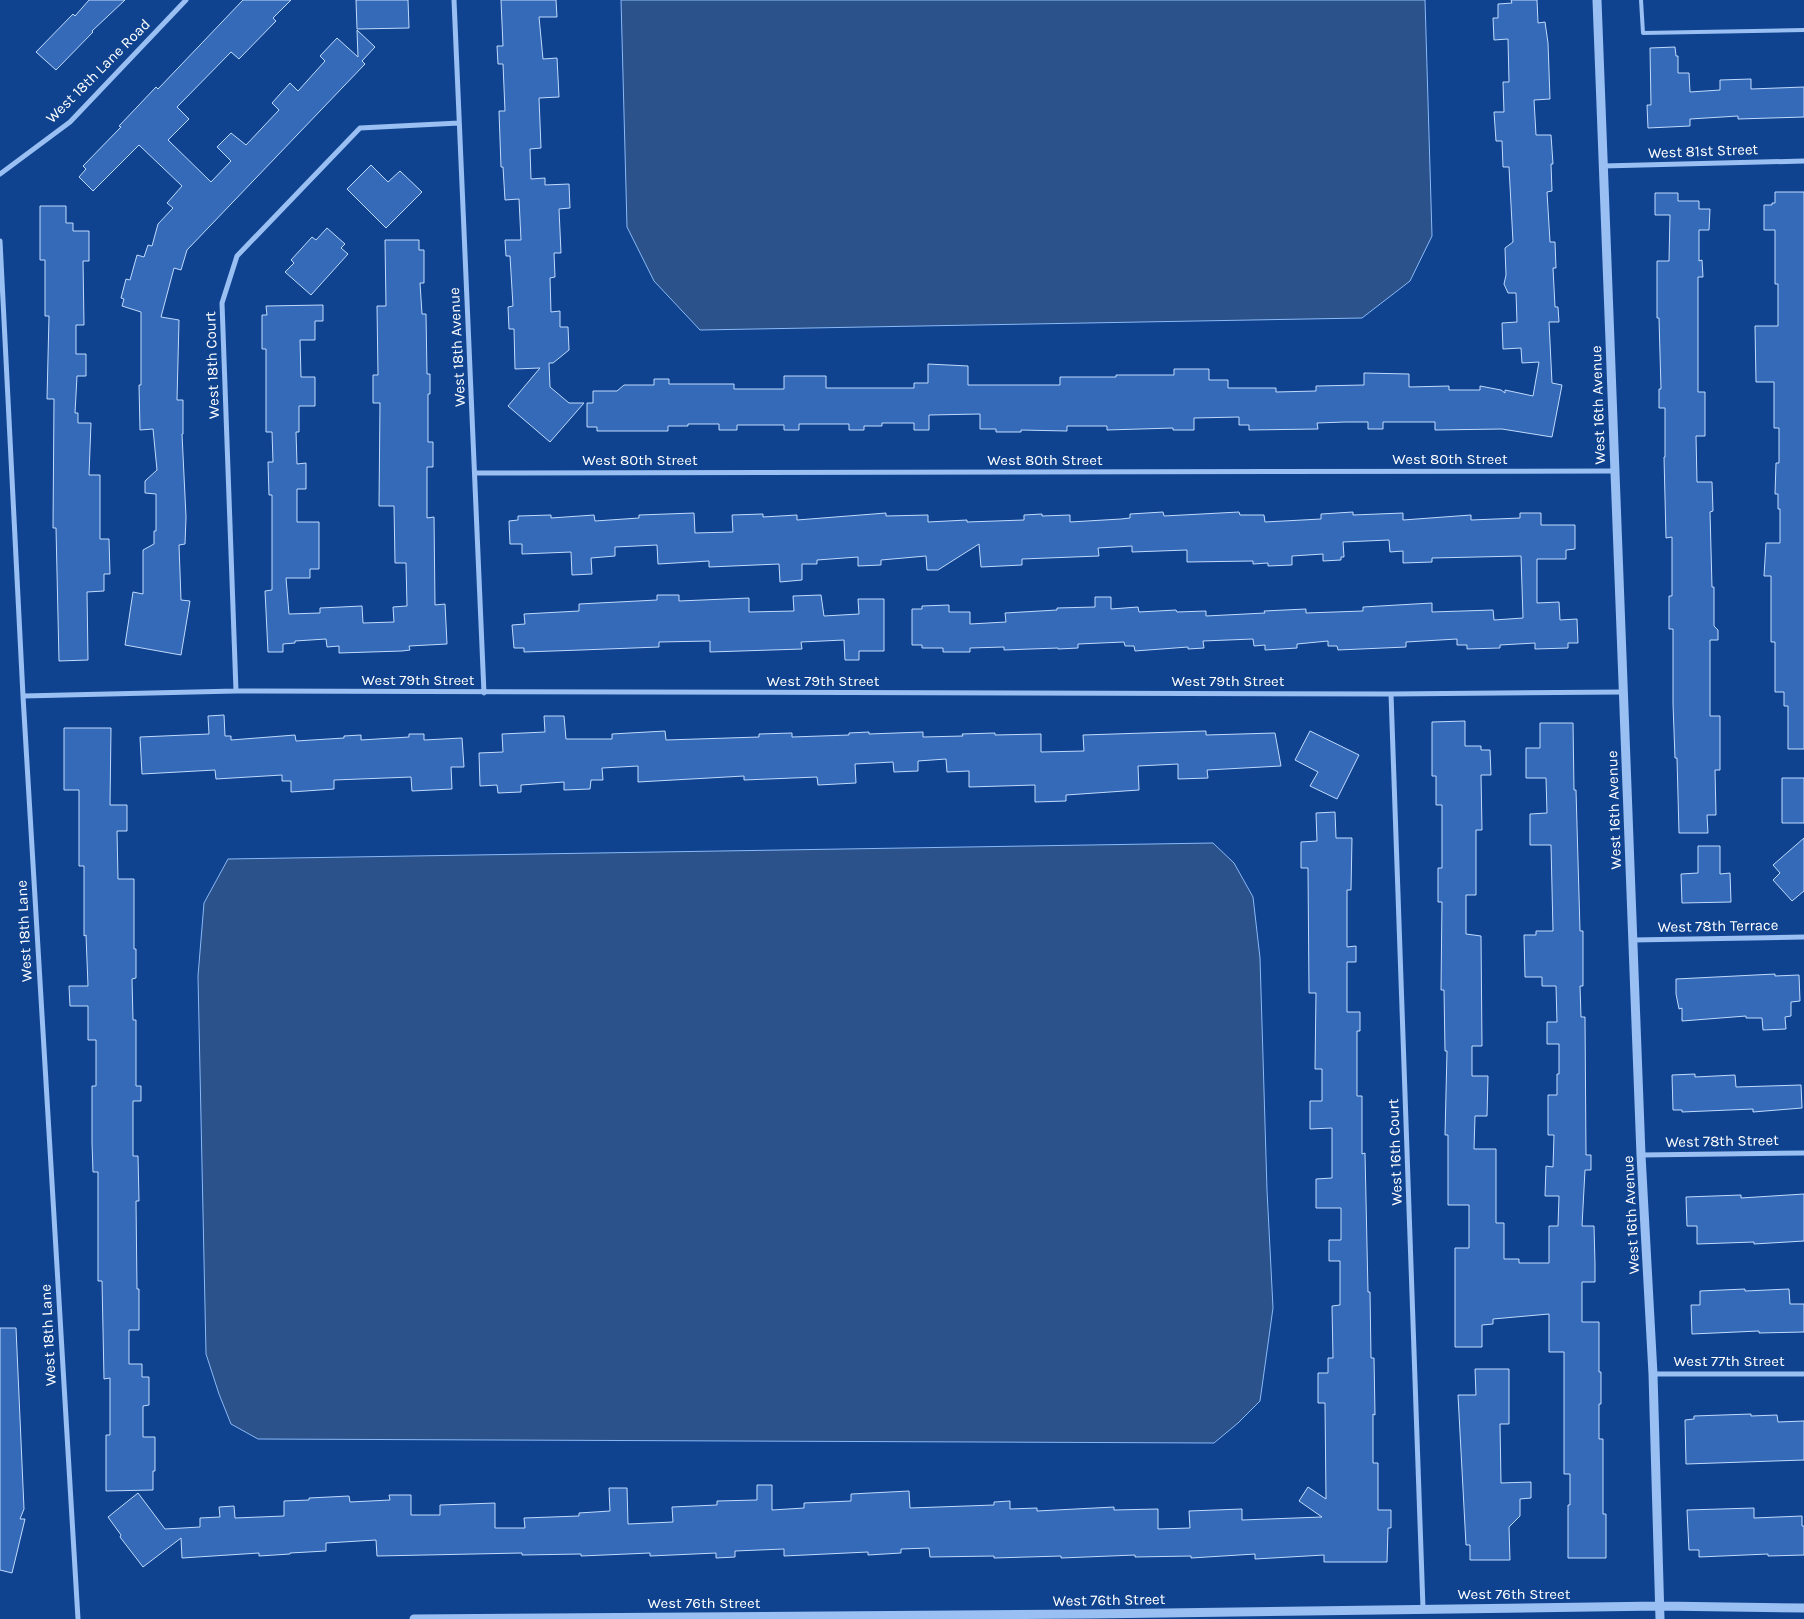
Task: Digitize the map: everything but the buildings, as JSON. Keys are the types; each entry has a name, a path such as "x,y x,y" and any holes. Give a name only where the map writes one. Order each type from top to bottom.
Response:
{"street":[{"name":"West 18th Lane Road","path":"0,174 70,122 186,0"},
{"name":"West 18th Avenue","path":"454,0 484,693"},
{"name":"West 16th Avenue","path":"1597,0 1641,1155 1653,1374 1660,1619"},
{"name":"West 18th Court","path":"236,692 222,303 237,256 360,128 459,123"},
{"name":"West 81st Street","path":"1602,166 1804,161"},
{"name":"West 18th Lane","path":"0,241 23,696 78,1619"},
{"name":"West 80th Street","path":"475,473 1614,471"},
{"name":"West 79th Street","path":"23,696 236,692 1392,694 1623,692"},
{"name":"West 16th Court","path":"1392,694 1423,1608"},
{"name":"West 78th Terrace","path":"1633,940 1804,937"},
{"name":"West 78th Street","path":"1641,1155 1804,1152"},
{"name":"West 77th Street","path":"1653,1374 1804,1374"},
{"name":"West 76th Street","path":"414,1619 1092,1616 1423,1608 1660,1606 1804,1608"},
{"path":"1370,1609 1370,1619"}],"lane":[{"path":"1641,0 1643,33 1804,30"}],"water":[{"path":"621,0 1425,0 1432,236 1410,281 1362,318 700,330 654,281 627,227"},
{"path":"1213,843 1234,863 1253,897 1260,958 1267,1190 1273,1308 1260,1401 1214,1443 258,1439 231,1424 206,1354 198,976 204,903 228,859"}]}
